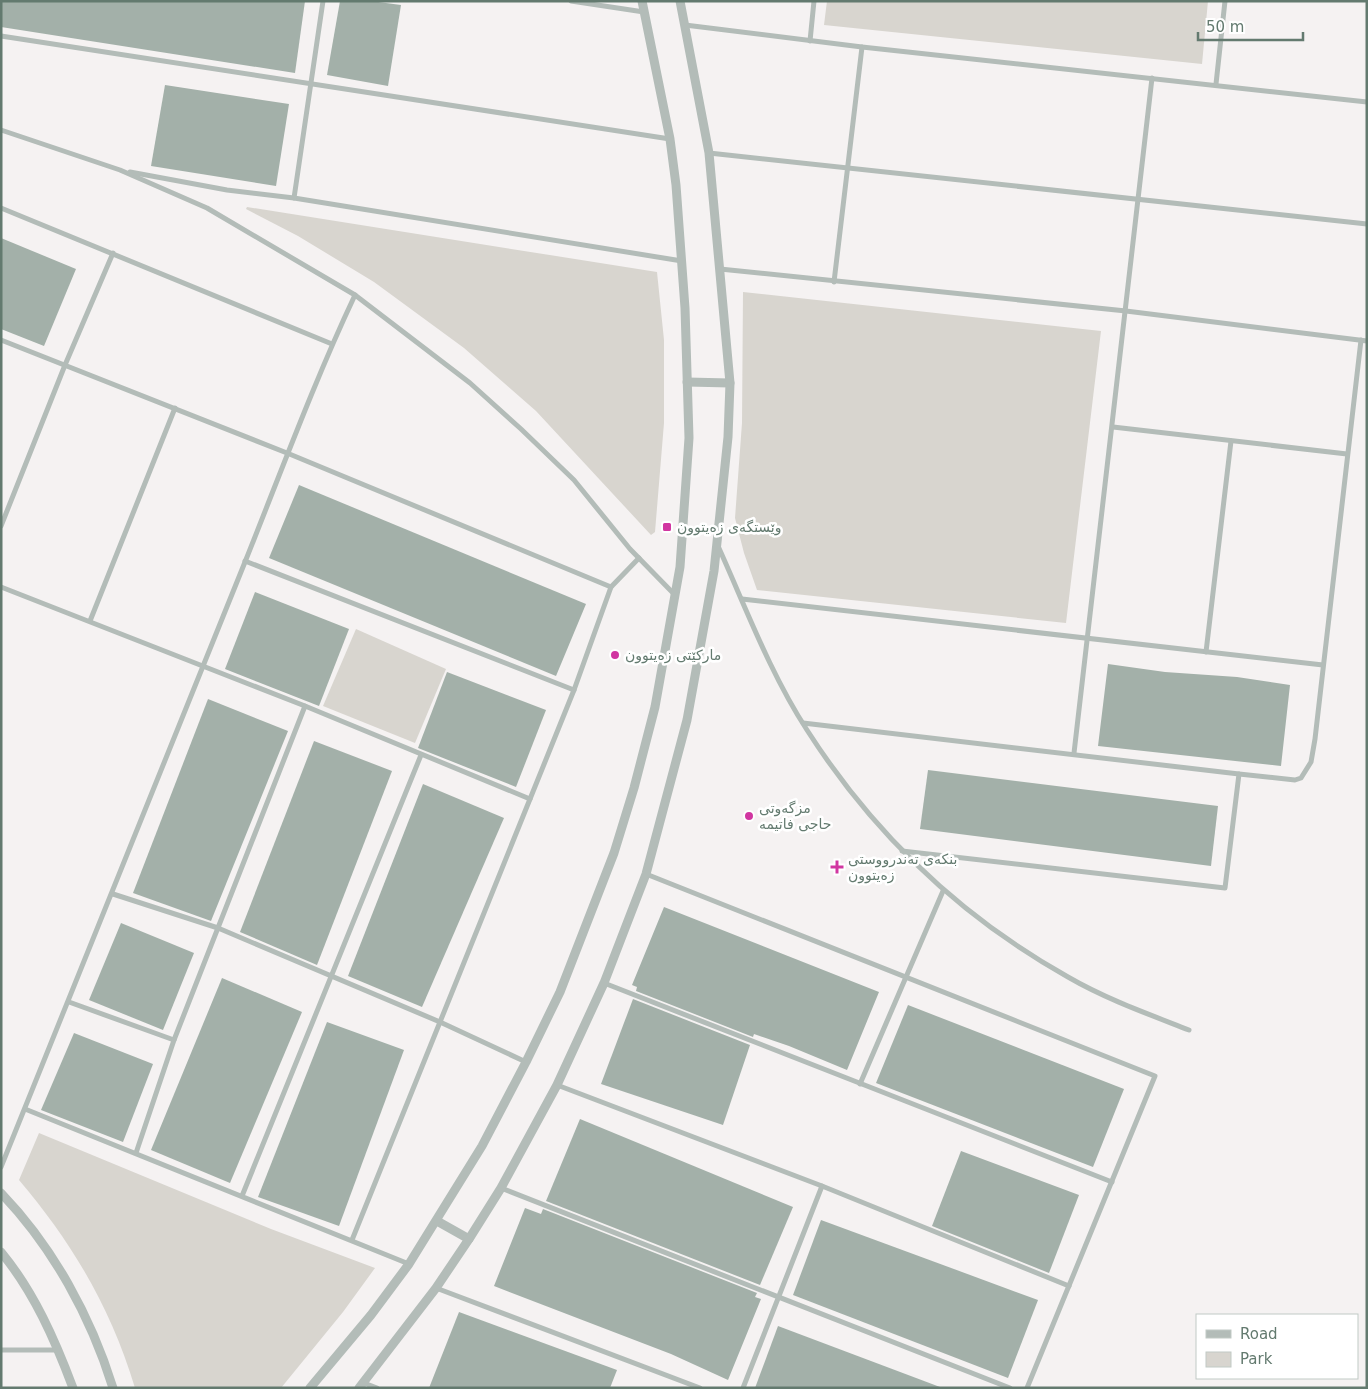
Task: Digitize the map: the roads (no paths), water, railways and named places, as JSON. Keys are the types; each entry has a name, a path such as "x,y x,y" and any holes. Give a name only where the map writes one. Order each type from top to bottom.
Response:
{"street":[{"path":"294,198 323,1"},
{"path":"571,1 644,12"},
{"path":"310,1388 409,1264 482,1146 526,1062 560,992 587,924 629,807 655,707 680,567 689,438 682,261 670,140 642,1"},
{"path":"377,1388 362,1386 436,1288 501,1188 557,1084 604,983 646,874 687,720 714,571 728,437 730,383 709,153 680,1"},
{"path":"810,41 814,1"},
{"path":"1216,84 1225,1"},
{"path":"685,25 862,47 1216,84 1367,102"},
{"path":"1,36 670,140"},
{"path":"834,282 862,47"},
{"path":"1074,753 1152,78"},
{"path":"1,130 120,170 207,208 355,295 440,359 522,429 574,480 639,558 674,594"},
{"path":"709,153 1137,197 1367,224"},
{"path":"120,170 227,190 294,198 682,261"},
{"path":"1,208 332,344"},
{"path":"1,526 65,365 113,253"},
{"path":"720,269 1126,312 1364,340 1347,454 1315,739 1311,762 1305,773 1295,780 803,723"},
{"path":"1,1167 113,894 287,454 332,344 355,295"},
{"path":"1,340 175,408 611,587"},
{"path":"687,382 730,383"},
{"path":"90,621 175,408"},
{"path":"1113,427 1347,454"},
{"path":"1206,652 1231,441"},
{"path":"717,544 768,657 803,723 872,818 902,851 944,891 1019,948 1069,978 1116,1001 1189,1030"},
{"path":"352,1240 574,690 611,587 639,558"},
{"path":"246,560 574,690"},
{"path":"1,587 305,706 530,799"},
{"path":"742,599 1323,666"},
{"path":"136,1153 174,1040 305,706"},
{"path":"242,1196 421,755"},
{"path":"902,851 1224,888 1239,774"},
{"path":"646,874 1155,1076 1027,1388"},
{"path":"860,1084 944,891"},
{"path":"113,894 218,928 440,1022 526,1062"},
{"path":"604,983 1112,1182"},
{"path":"69,1002 174,1040"},
{"path":"557,1084 822,1186 1069,1286"},
{"path":"25,1109 409,1264"},
{"path":"742,1388 822,1186"},
{"path":"501,1188 1010,1388"},
{"path":"1,1194 31,1228 74,1295 92,1331 113,1388"},
{"path":"437,1221 469,1239"},
{"path":"1,1252 36,1303 59,1350 73,1388"},
{"path":"436,1288 700,1388"},
{"path":"1,1350 59,1350"}],"place":[{"name":"وێستگەی زەیتوون","path":"667,527"},
{"name":"مارکێتی زەیتوون","path":"615,655"},
{"name":"مزگەوتی حاجی فاتیمە","path":"749,816"},
{"name":"بنکەی تەندرووستی زەیتوون","path":"837,867"}]}
